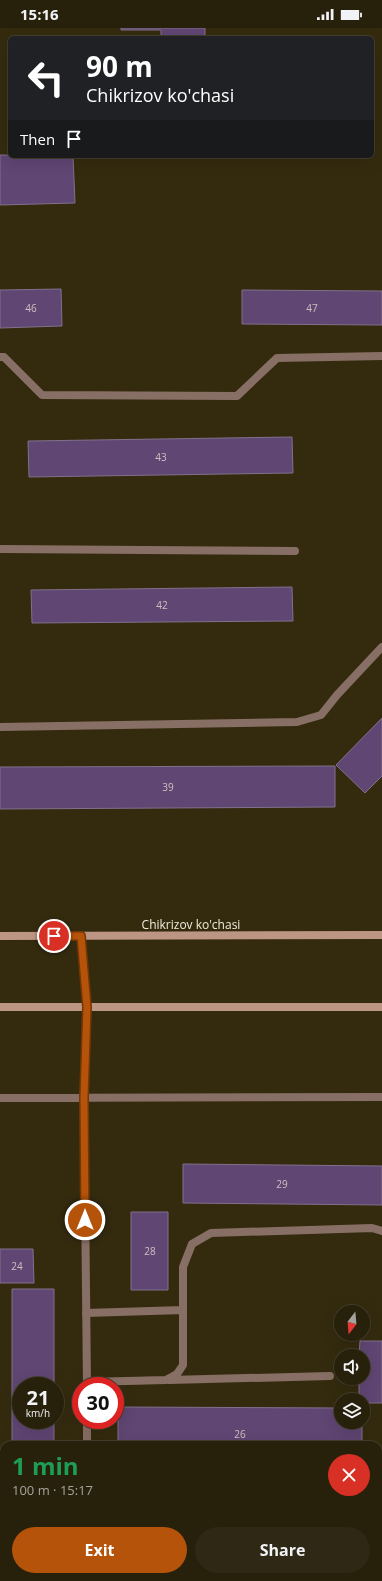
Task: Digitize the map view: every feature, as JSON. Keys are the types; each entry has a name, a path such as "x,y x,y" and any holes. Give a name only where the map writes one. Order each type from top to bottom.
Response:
{"main road":[{"name":"Chikrizov ko'chasi","path":"0,936 382,935"},
{"path":"0,1007 382,1007"}],"street":[{"path":"0,357 4,357 42,395 237,396 277,358 382,356"},
{"path":"0,549 295,551"},
{"path":"0,727 297,722 321,715 336,696 382,647"},
{"path":"81,936 87,1007 84,1098 87,1377"},
{"path":"0,1098 382,1097"},
{"path":"166,1380 177,1374 183,1365 183,1267 192,1244 211,1233 372,1228 382,1231"},
{"path":"86,1313 183,1310"},
{"path":"124,1382 330,1376"},
{"path":"87,1429 87,1441"}],"building":[{"path":"121,28 205,28 205,36 161,36 161,30 121,30"},
{"path":"0,155 8,155 8,158 73,158 75,203 0,205"},
{"path":"61,289 62,326 0,328 0,290"},
{"path":"242,290 382,291 382,325 242,324"},
{"path":"292,437 293,473 29,477 28,441"},
{"path":"292,587 293,621 32,623 31,590"},
{"path":"382,718 382,776 365,793 336,765"},
{"path":"335,766 335,807 0,809 0,767"},
{"path":"183,1164 382,1166 382,1205 183,1203"},
{"path":"131,1212 168,1212 168,1290 131,1290"},
{"path":"0,1249 33,1249 34,1283 0,1283"},
{"path":"12,1289 54,1289 54,1377 12,1377"},
{"path":"360,1341 382,1341 382,1403 370,1403 370,1393 359,1393 359,1385 370,1385 370,1349 359,1349"},
{"path":"124,1407 334,1408 334,1429 362,1429 362,1441 118,1441 118,1429 124,1429"},
{"path":"12,1429 54,1429 54,1441 12,1441"}],"route":[{"path":"54,936 81,936 87,1007 84,1098 85,1220"}]}
